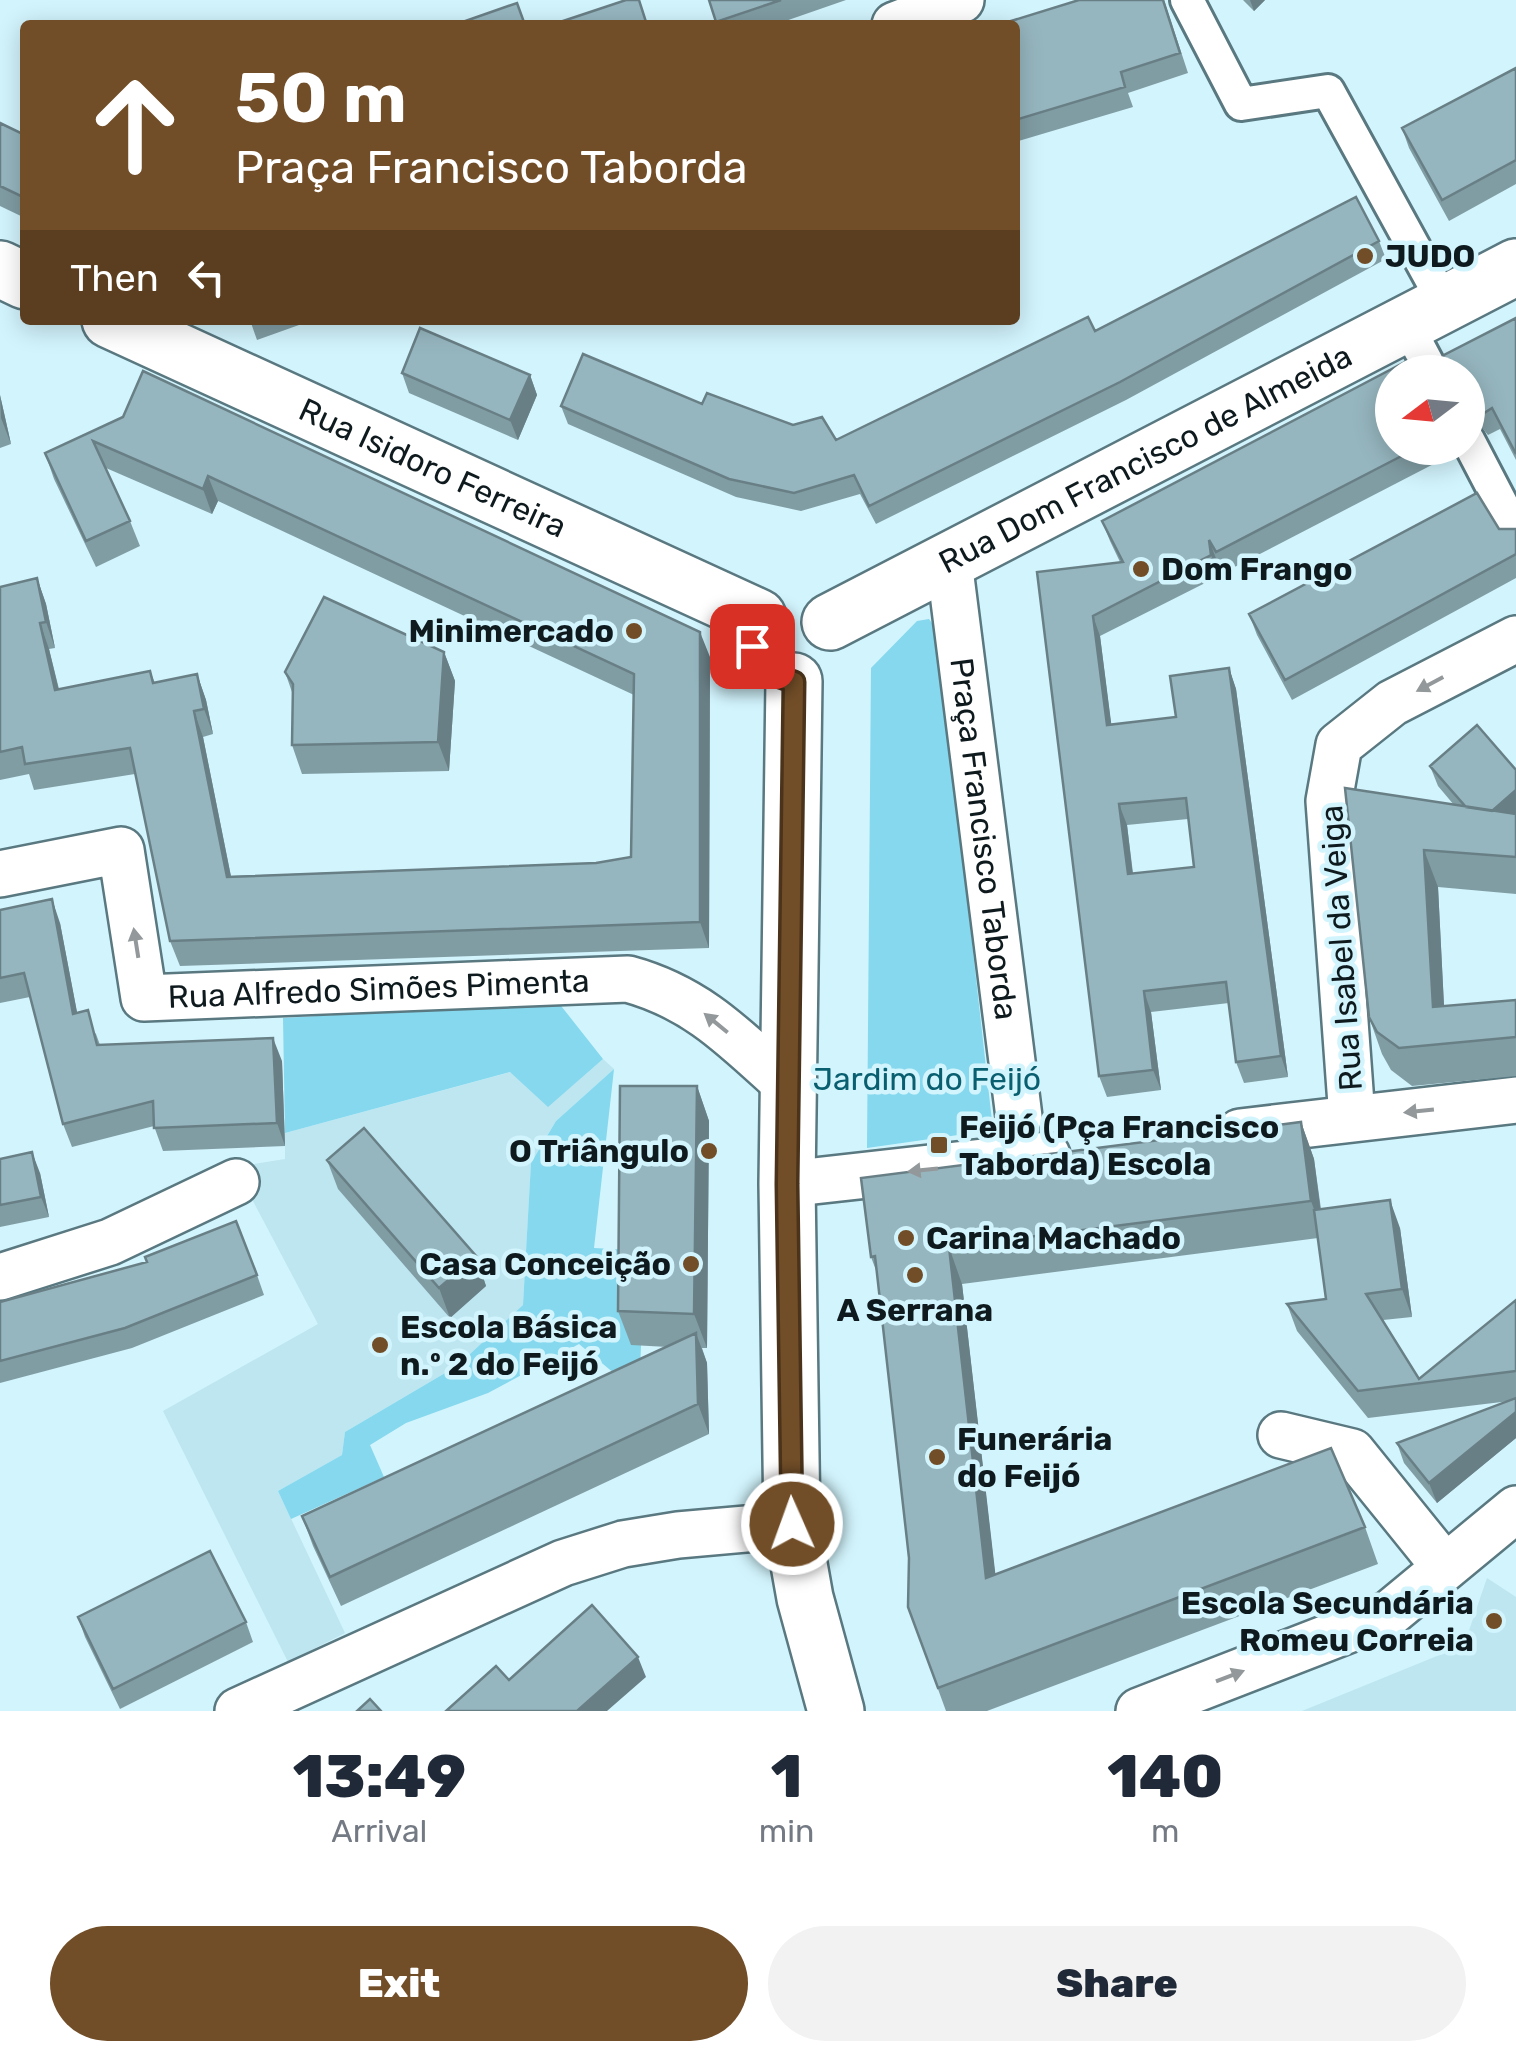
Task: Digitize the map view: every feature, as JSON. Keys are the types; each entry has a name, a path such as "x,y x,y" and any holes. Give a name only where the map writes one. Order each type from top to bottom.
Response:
{"main road":[{"name":"Rua Dom Francisco de Almeida","path":"830,622 1516,268"},
{"name":"Rua Isidoro Ferreira","path":"121,325 758,617"},
{"path":"794,599 821,610 830,622 831,654 823,668 794,682 779,680 757,660 752,646 758,617 780,600 794,599"},
{"path":"794,682 787,1184 792,1524 805,1598 836,1711"}],"street":[{"path":"908,20 961,0"},
{"path":"1188,0 1241,104 1328,91 1426,315 1430,355"},
{"path":"1481,465 1516,532"},
{"name":"Praça Francisco Taborda","path":"948,561 1020,1117"},
{"name":"Rua Isabel da Veiga","path":"1352,1118 1328,801 1339,744 1392,703 1516,638"},
{"name":"Rua Alfredo Simões Pimenta","path":"0,874 122,850 144,998 628,979 670,990 711,1018 789,1088"},
{"path":"1198,1137 1516,1100"},
{"path":"787,1184 1082,1151"},
{"path":"0,1276 110,1242 236,1182"},
{"path":"1281,1435 1352,1452 1445,1568"},
{"path":"1139,1711 1389,1614 1516,1509"},
{"path":"238,1711 563,1563 623,1544 792,1524"}],"shaded area":[{"name":"Escola Básica n.º 2 do Feijó","path":"603,1059 614,1069 556,1121 531,1163 523,1305 457,1366 345,1432 342,1455 278,1491 345,1633 288,1662 163,1411 318,1324 235,1167 285,1159 285,1133 511,1072 548,1106"},
{"name":"Escola Secundária Romeu Correia","path":"1487,1578 1516,1597 1516,1711 1302,1711 1464,1645"}],"green space":[{"name":"Jardim do Feijó","path":"929,619 937,630 993,1130 867,1148 871,668 917,621"},
{"path":"558,1002 603,1059 548,1107 510,1072 285,1133 283,1018"},
{"path":"614,1069 594,1248 631,1250 641,1346 639,1394 579,1344 488,1393 406,1423 370,1445 384,1477 291,1519 278,1491 342,1455 345,1432 457,1366 523,1305 531,1163 556,1121"}],"building":[{"path":"626,0 639,0 645,20 566,20"},
{"path":"709,0 781,0 722,20 715,20"},
{"path":"1079,0 1163,0 1180,53 1121,72 1125,87 1020,118 1020,20 1014,20"},
{"path":"517,3 523,20 468,20"},
{"path":"1516,68 1516,160 1442,200 1402,128"},
{"path":"0,123 20,133 20,196 0,186"},
{"path":"1356,197 1379,241 1120,382 869,506 854,475 794,493 729,479 561,406 583,354 702,404 707,393 793,425 822,417 836,440 1088,317 1095,331"},
{"path":"1516,318 1516,454 1492,408 1485,412 1485,355 1444,355"},
{"path":"420,328 530,375 510,420 402,373"},
{"path":"143,371 700,632 700,922 170,941 130,748 25,764 22,747 0,752 0,587 37,578 46,622 40,623 55,690 150,671 153,683 197,674 204,709 194,711 227,877 596,863 631,857 634,674 208,476 203,489 93,441 130,521 86,541 45,453 123,417"},
{"path":"1375,378 1375,465 1384,465 1216,552 1209,540 1211,555 1093,616 1107,725 1176,717 1170,676 1229,668 1281,1056 1236,1062 1226,982 1144,991 1153,1070 1099,1076 1037,572 1123,562 1102,521","holes":["1186,798 1194,867 1128,874 1119,804"]},
{"path":"1477,493 1499,529 1516,529 1516,554 1285,680 1249,614"},
{"path":"324,597 444,652 438,742 292,745 293,684 285,672"},
{"path":"1477,725 1516,770 1516,790 1492,811 1466,807 1430,766"},
{"path":"1345,788 1516,814 1516,857 1424,850 1433,1007 1516,1000 1516,1037 1399,1048 1377,1032 1369,1017"},
{"path":"52,899 73,1014 88,1010 97,1045 273,1038 277,1123 154,1128 153,1101 63,1124 24,973 0,978 0,910"},
{"path":"620,1086 697,1086 694,1314 618,1311"},
{"path":"1301,1122 1311,1201 949,1247 986,1578 1331,1448 1365,1527 938,1688 908,1607 909,1558 875,1256 871,1257 861,1178"},
{"path":"364,1128 476,1256 439,1288 327,1160"},
{"path":"32,1152 41,1197 0,1205 0,1159"},
{"path":"1390,1200 1402,1289 1366,1294 1419,1379 1516,1300 1516,1371 1358,1391 1287,1304 1326,1299 1314,1210"},
{"path":"236,1221 257,1275 125,1328 0,1361 0,1302 147,1262 145,1257"},
{"path":"696,1333 698,1404 330,1577 302,1516"},
{"path":"1516,1398 1516,1412 1429,1483 1397,1443"},
{"path":"210,1551 246,1622 113,1689 78,1617"},
{"path":"592,1605 638,1657 577,1711 446,1711 496,1666 509,1680"},
{"path":"370,1699 381,1711 357,1711"}],"place":[{"name":"JUDO","path":"1365,256"},
{"name":"Dom Frango","path":"1141,569"},
{"name":"Minimercado","path":"634,631"},
{"name":"Feijó (Pça Francisco Taborda) Escola","path":"939,1145"},
{"name":"O Triângulo","path":"709,1151"},
{"name":"Carina Machado","path":"906,1238"},
{"name":"Casa Conceição","path":"691,1264"},
{"name":"A Serrana","path":"915,1275"},
{"name":"Escola Básica n.º 2 do Feijó","path":"380,1345"},
{"name":"Funerária do Feijó","path":"937,1457"},
{"name":"Escola Secundária Romeu Correia","path":"1494,1621"}],"route":[{"path":"752,646 766,672 779,680 794,682 787,1184 792,1524"}]}
